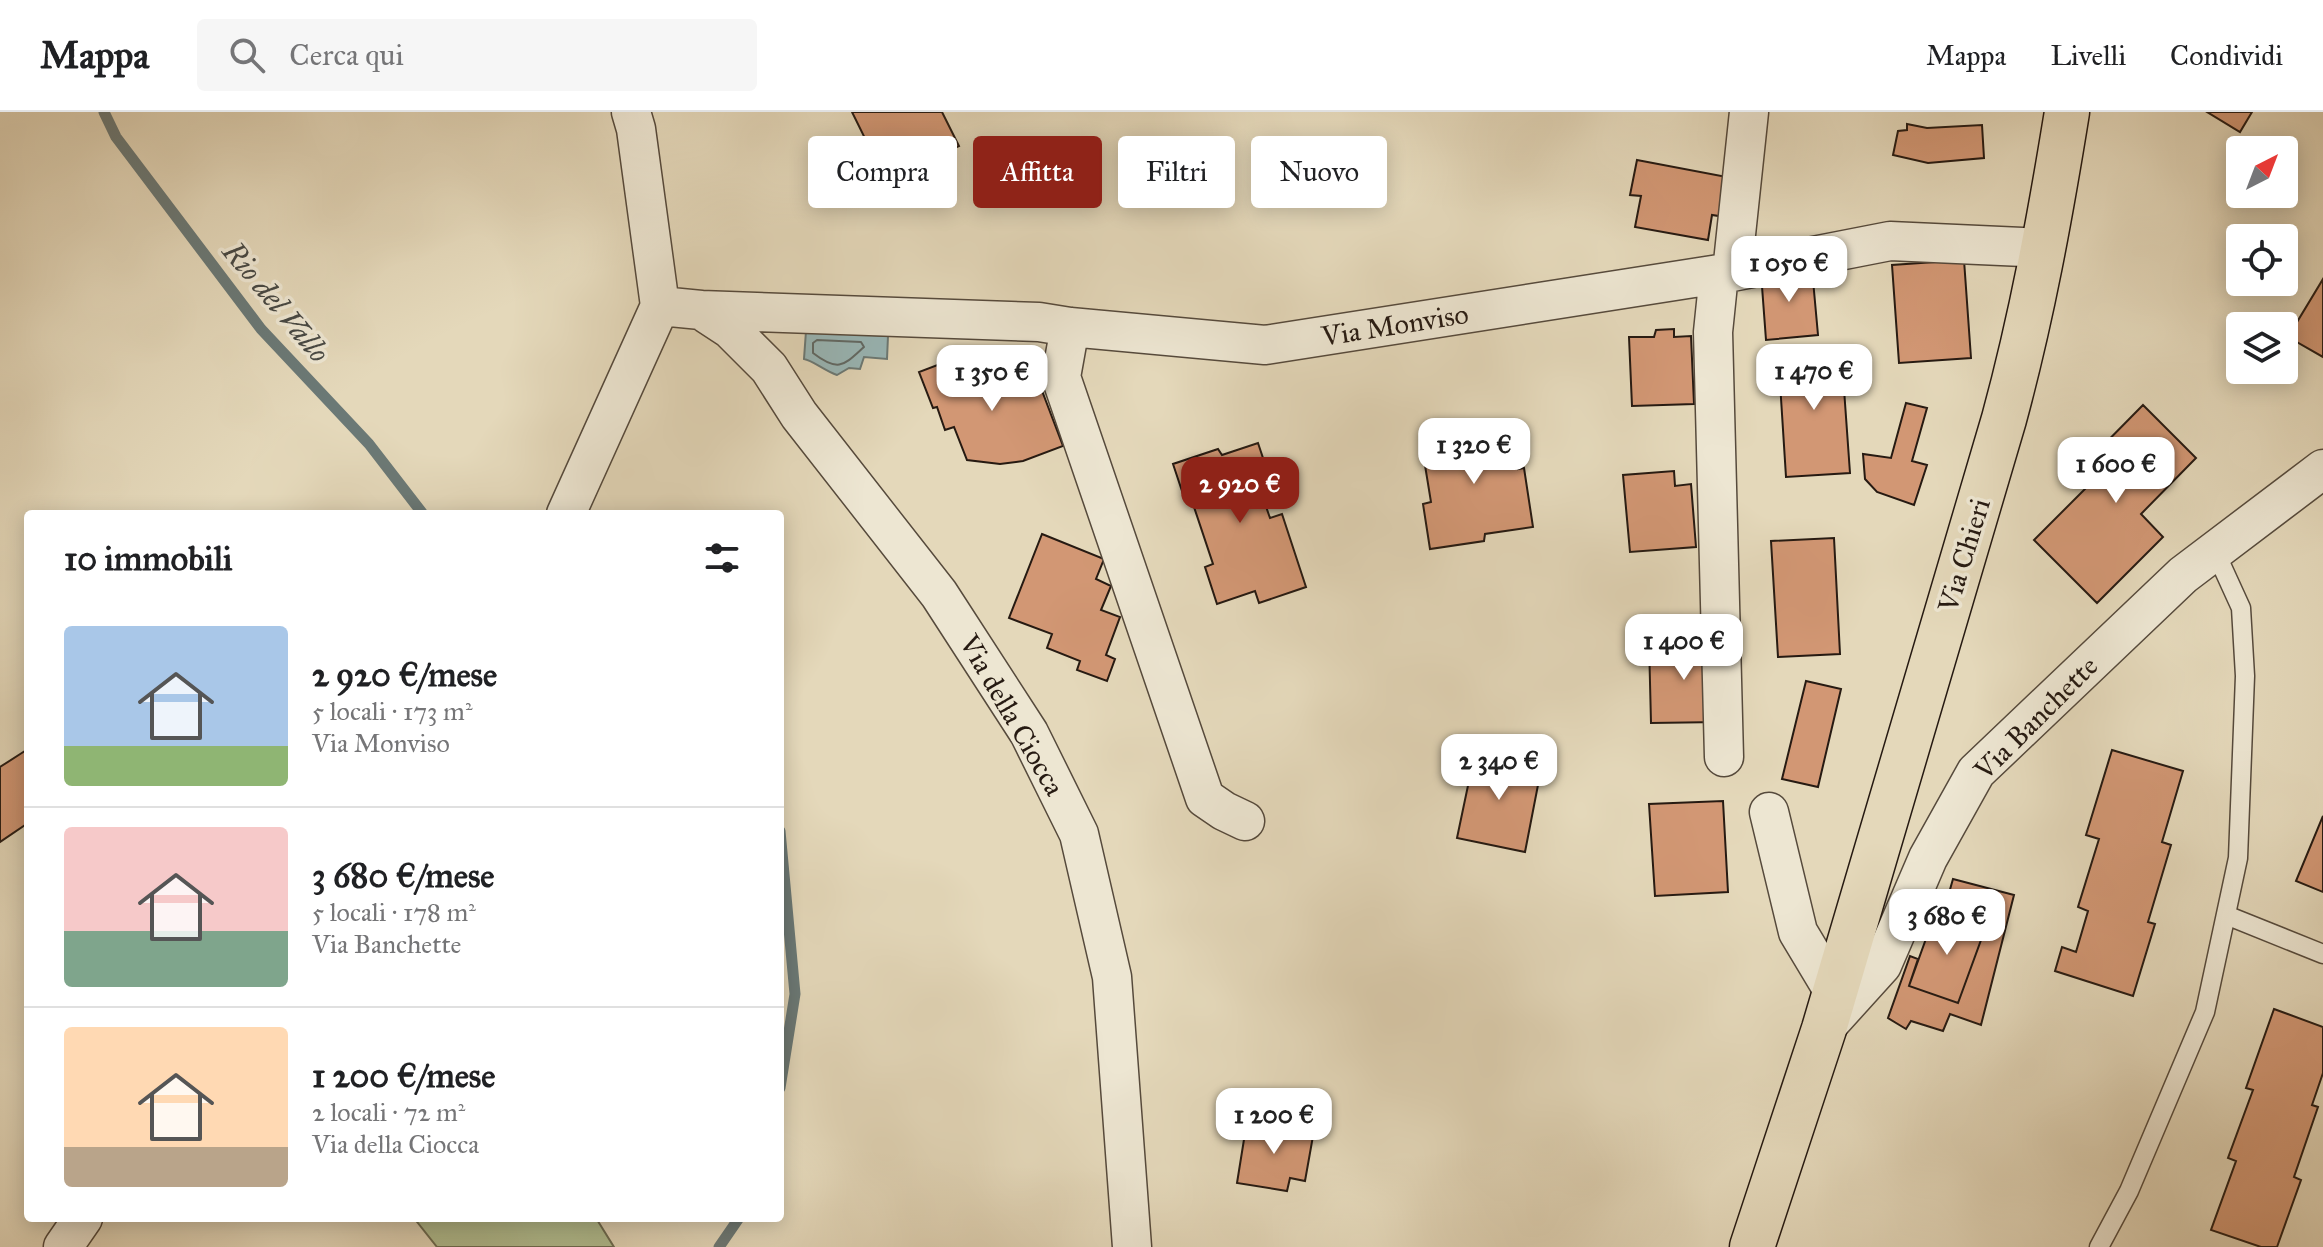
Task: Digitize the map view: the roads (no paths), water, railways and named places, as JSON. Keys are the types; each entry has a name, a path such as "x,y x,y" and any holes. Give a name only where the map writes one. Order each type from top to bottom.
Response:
{"main road":[{"name":"Via Chieri","path":"1752,1247 1829,1010 2004,419 2026,339 2045,248 2067,112"}],"street":[{"path":"568,510 660,306 636,129 631,112"},
{"path":"1724,757 1713,332 1726,273 1749,112"},
{"name":"Via Monviso","path":"701,310 1039,322 1265,345 1726,273 1890,241 2045,248"},
{"name":"Via della Ciocca","path":"660,306 701,310 730,329 769,368 799,415 939,594 1029,733 1079,834 1112,977 1132,1247"},
{"path":"1070,327 1061,377 1205,798 1245,821"},
{"name":"Via Banchette","path":"1829,1010 1882,965 1928,858 1976,772 2183,575 2323,469"},
{"path":"1769,812 1798,932 1829,1010"},
{"path":"63,1247 80,1222"}],"lane":[{"path":"2099,1247 2129,1191 2205,1012 2238,858 2245,676 2241,608 2215,551"},
{"path":"2226,915 2323,954"}],"water":[{"path":"806,331 888,336 887,359 864,357 860,369 849,368 837,375 804,359"}],"waterway":[{"name":"Rio del Vallo","path":"104,112 116,137 261,329 369,444 420,510"},
{"name":"Rio del Vallo","path":"784,874 795,994 784,1063"},
{"name":"Rio del Vallo","path":"719,1247 736,1222"}]}
